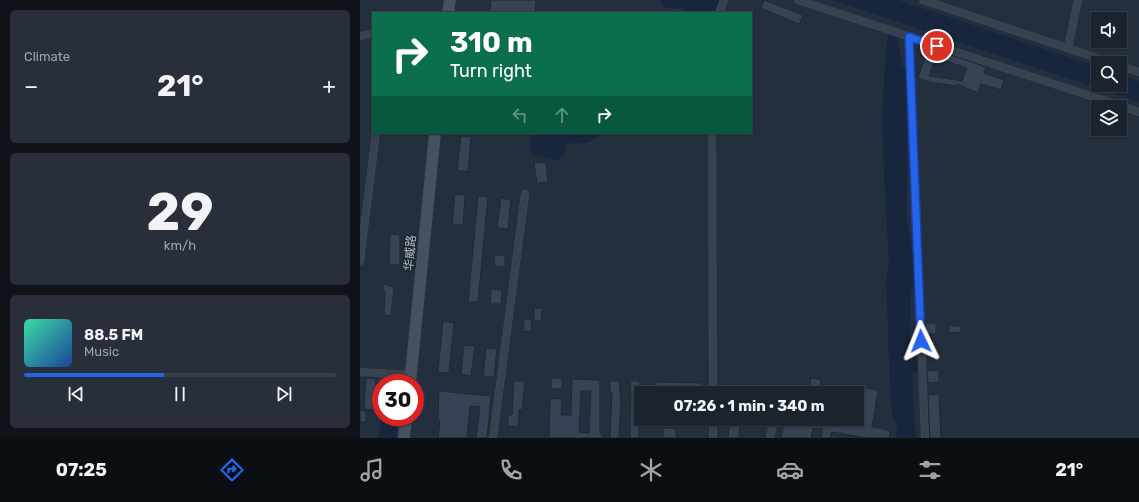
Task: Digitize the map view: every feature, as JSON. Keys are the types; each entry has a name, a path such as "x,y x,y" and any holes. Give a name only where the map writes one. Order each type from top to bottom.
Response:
{"main road":[{"path":"448,12 450,0"},
{"name":"华威路","path":"411,374 435,134"},
{"path":"404,438 405,426"}],"street":[{"path":"719,12 724,0"},
{"path":"798,0 1139,112"},
{"path":"923,0 1091,56"},
{"path":"1068,48 1078,0"},
{"path":"360,36 372,34"},
{"path":"909,37 925,438"},
{"path":"1127,68 1139,72"},
{"path":"360,261 376,134"},
{"path":"712,134 712,386"},
{"path":"492,438 525,194"},
{"path":"360,372 375,374"},
{"path":"713,426 713,438"},
{"path":"770,438 773,426"}],"water":[{"path":"660,0 719,0 714,12 688,12 683,9 666,8 662,6"},
{"path":"831,0 898,0 1091,65 1091,86"},
{"path":"888,35 898,39 902,66 907,69 907,220 916,272 911,293 910,339 917,339 918,372 912,373 916,438 896,438 897,422 893,420 890,389 886,279 889,264 883,150 883,92"},
{"path":"1127,77 1139,81 1139,102 1109,92 1127,92"},
{"path":"533,134 602,134 588,143 566,144 565,154 558,161 535,155 531,152 530,139"},
{"path":"380,426 397,426 396,438 379,438"}],"building":[{"path":"491,0 536,0 535,12 490,12"},
{"path":"764,0 803,15 799,24 761,8"},
{"path":"942,52 986,67 984,73 1004,80 1001,90 981,84 978,93 957,84 957,86 929,82 918,78 926,54 935,58 929,76 962,81 967,68 940,59"},
{"path":"461,136 471,137 468,172 457,170"},
{"path":"546,162 548,182 537,183 534,163"},
{"path":"455,194 465,195 463,225 452,224"},
{"path":"478,196 488,197 478,302 468,302"},
{"path":"501,198 511,200 508,229 497,228"},
{"path":"390,234 400,235 400,265 389,265"},
{"path":"495,255 505,256 505,267 494,266"},
{"path":"384,284 394,287 391,316 384,315"},
{"path":"491,289 502,290 501,304 490,304"},
{"path":"534,308 542,308 541,321 534,320"},
{"path":"524,319 532,320 531,332 523,331"},
{"path":"443,321 454,323 449,373 438,372"},
{"path":"925,323 936,323 936,334 926,334"},
{"path":"949,326 961,326 961,332 949,333"},
{"path":"464,345 475,346 471,376 461,374"},
{"path":"486,348 497,349 494,377 483,376"},
{"path":"939,370 939,382 928,383 927,371"},
{"path":"366,378 372,379 372,410 364,409"},
{"path":"551,378 562,378 562,389 551,389"},
{"path":"811,378 821,380 820,386 810,386"},
{"path":"572,379 600,380 600,434 602,434 602,438 549,438 550,398 562,399 561,415 571,415","holes":["581,391 591,391 589,433 579,432"]},
{"path":"514,381 525,381 522,410 519,410 518,427 508,426 508,415 512,415"},
{"path":"610,381 619,381 621,400 619,438 610,438 612,392 610,392"},
{"path":"630,381 640,381 640,386 634,386 634,426 639,426 639,438 630,438"},
{"path":"655,382 703,383 703,386 655,386"},
{"path":"864,388 878,390 872,427 890,430 889,438 867,438 832,432 830,438 821,438 823,429 813,428 811,438 781,438 784,426 864,426"},
{"path":"439,391 491,396 487,438 476,438 480,407 470,406 467,438 438,438 440,420 438,420"},
{"path":"939,394 941,438 930,438 928,395"},
{"path":"360,410 366,411 366,422 360,422"},
{"path":"729,426 740,426 739,438 728,438"},
{"path":"663,428 676,428 676,438 663,438"}],"route":[{"path":"921,341 909,37 937,46"}]}
